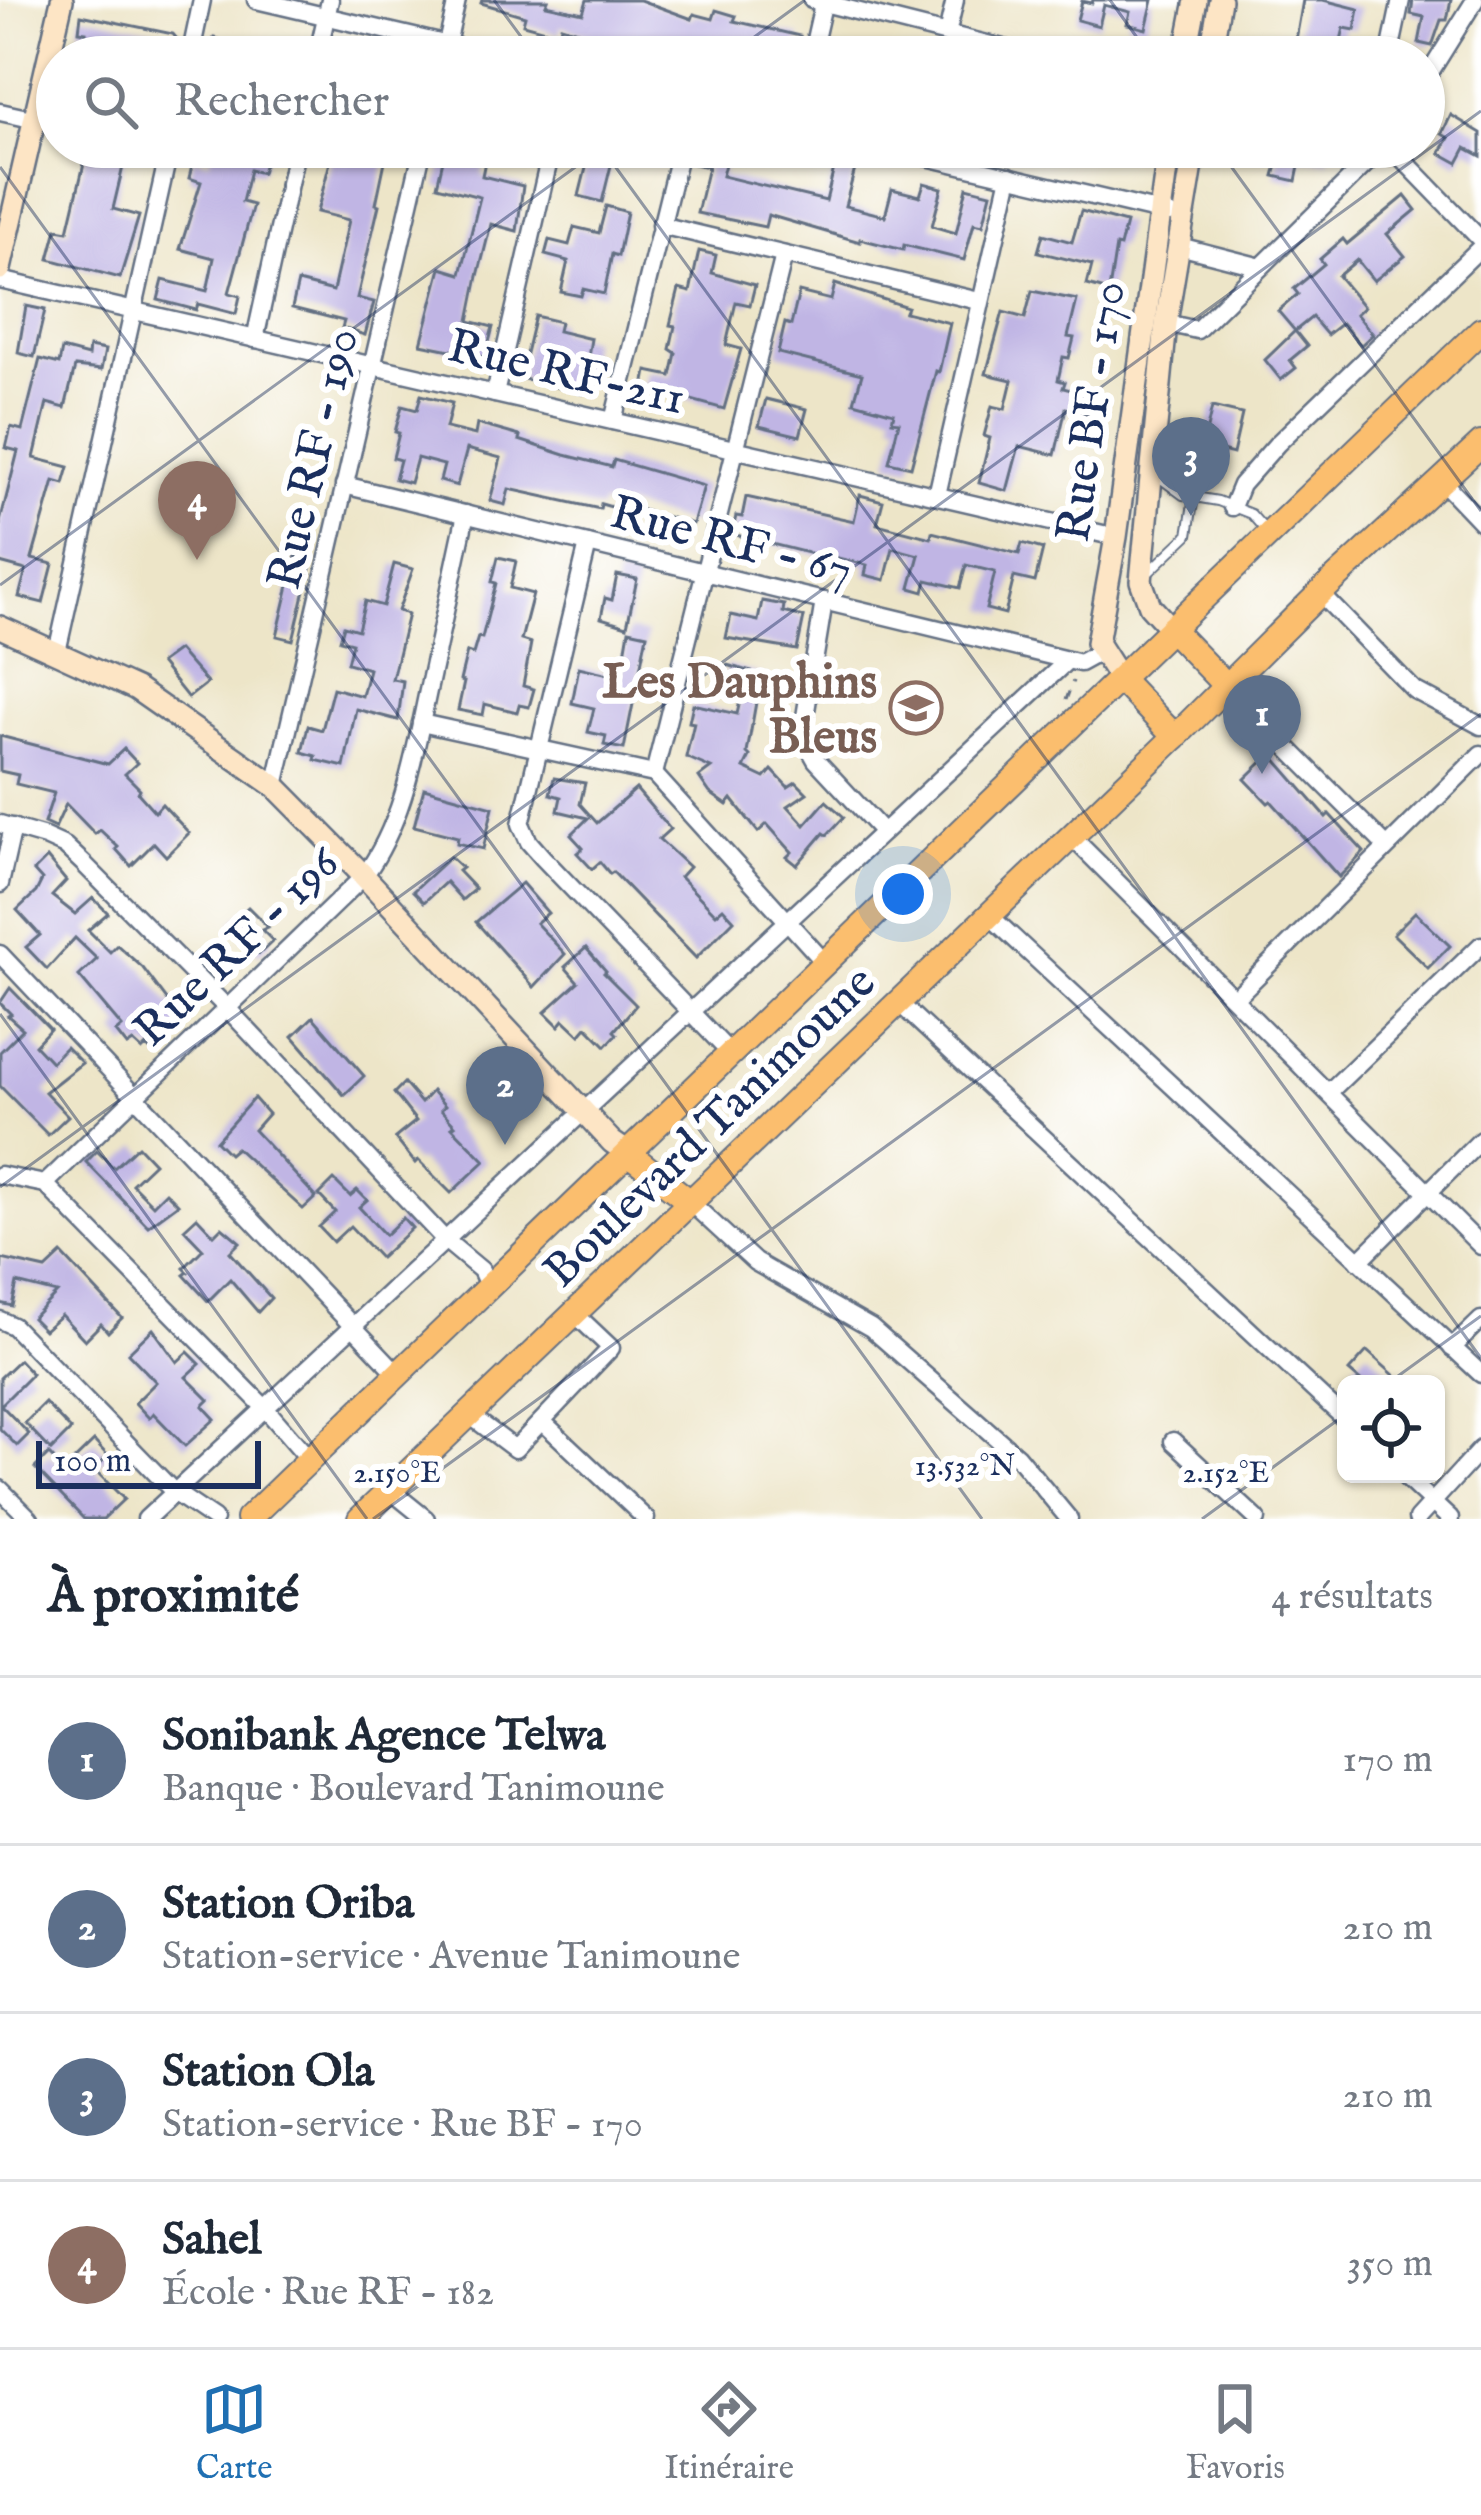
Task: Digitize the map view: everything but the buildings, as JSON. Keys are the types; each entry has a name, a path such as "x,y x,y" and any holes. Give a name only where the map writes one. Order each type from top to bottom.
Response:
{"main road":[{"path":"54,36 62,0"},
{"path":"1189,36 1196,0"},
{"path":"1214,36 1220,0"},
{"path":"0,268 36,120"},
{"name":"Rue BF - 170","path":"1100,652 1097,643 1166,168"},
{"name":"Rue BF - 170","path":"1171,629 1150,606 1141,581 1166,323 1191,168"},
{"name":"Boulevard Tanimoune","path":"248,1519 1481,330"},
{"name":"Boulevard Tanimoune","path":"360,1519 1320,593 1481,444"},
{"path":"0,627 136,688 274,786 612,1142 690,1202"},
{"path":"1171,629 1226,686"},
{"path":"1100,652 1175,737"}],"street":[{"path":"194,36 202,0"},
{"path":"256,0 328,8 404,36"},
{"path":"449,36 457,0"},
{"path":"947,34 955,0"},
{"path":"1393,36 1401,0"},
{"path":"1445,48 1474,0"},
{"path":"814,36 820,1 955,36"},
{"path":"0,112 36,120"},
{"path":"56,652 166,168"},
{"path":"255,339 292,168"},
{"name":"Rue RF - 190","path":"274,786 418,168"},
{"path":"495,394 547,168"},
{"path":"613,421 675,168"},
{"path":"975,168 1183,217"},
{"path":"1166,323 1197,330 1365,168"},
{"path":"1232,507 1240,484 1277,444 1481,244 1407,168"},
{"path":"937,495 1010,176"},
{"path":"660,225 979,301"},
{"path":"1179,246 1261,267"},
{"path":"654,774 784,255"},
{"name":"Rue RF-211","path":"0,280 1115,536"},
{"path":"1442,481 1481,522"},
{"name":"Rue RF - 67","path":"344,485 1080,663 1100,652"},
{"name":"Rue RF - 196","path":"45,1184 364,876 384,849 421,724 466,514"},
{"path":"588,544 521,824 529,842 731,1054"},
{"path":"1320,593 1414,690 1481,726"},
{"path":"824,601 802,735 816,760 883,832"},
{"path":"146,1519 1068,660"},
{"path":"421,724 654,774 826,964"},
{"path":"1287,747 1386,846"},
{"path":"1235,998 1481,754"},
{"path":"0,884 7,825 65,846 445,1240 481,1270 488,1283 495,1282"},
{"path":"1070,836 1481,1246"},
{"path":"988,914 1481,1374"},
{"path":"1330,1091 1481,944"},
{"path":"0,954 399,1375"},
{"path":"897,1001 1337,1412"},
{"path":"1359,1261 1481,1140"},
{"path":"0,1174 45,1184 310,1460"},
{"path":"690,1202 755,1262 871,1328 1017,1456 1070,1519"},
{"path":"467,1413 515,1449 611,1348 574,1313"},
{"path":"0,1320 22,1335 174,1492 214,1519"},
{"path":"1453,1348 1481,1320"},
{"path":"542,1421 646,1519"},
{"path":"1173,1441 1257,1519"},
{"path":"1417,1519 1481,1449"},
{"path":"1412,1483 1450,1519"},
{"path":"0,1489 30,1519"},
{"path":"389,1490 426,1519"}],"lane":[{"path":"1150,470 1183,495 1251,514 1270,535"},
{"path":"1141,581 1188,535 1194,497"}],"place":[{"name":"Station Ola","path":"1191,516"},
{"name":"Sahel","path":"197,560"},
{"name":"Les Dauphins Bleus","path":"916,708"},
{"name":"Sonibank Agence Telwa","path":"1262,774"},
{"name":"Station Oriba","path":"505,1145"}]}
